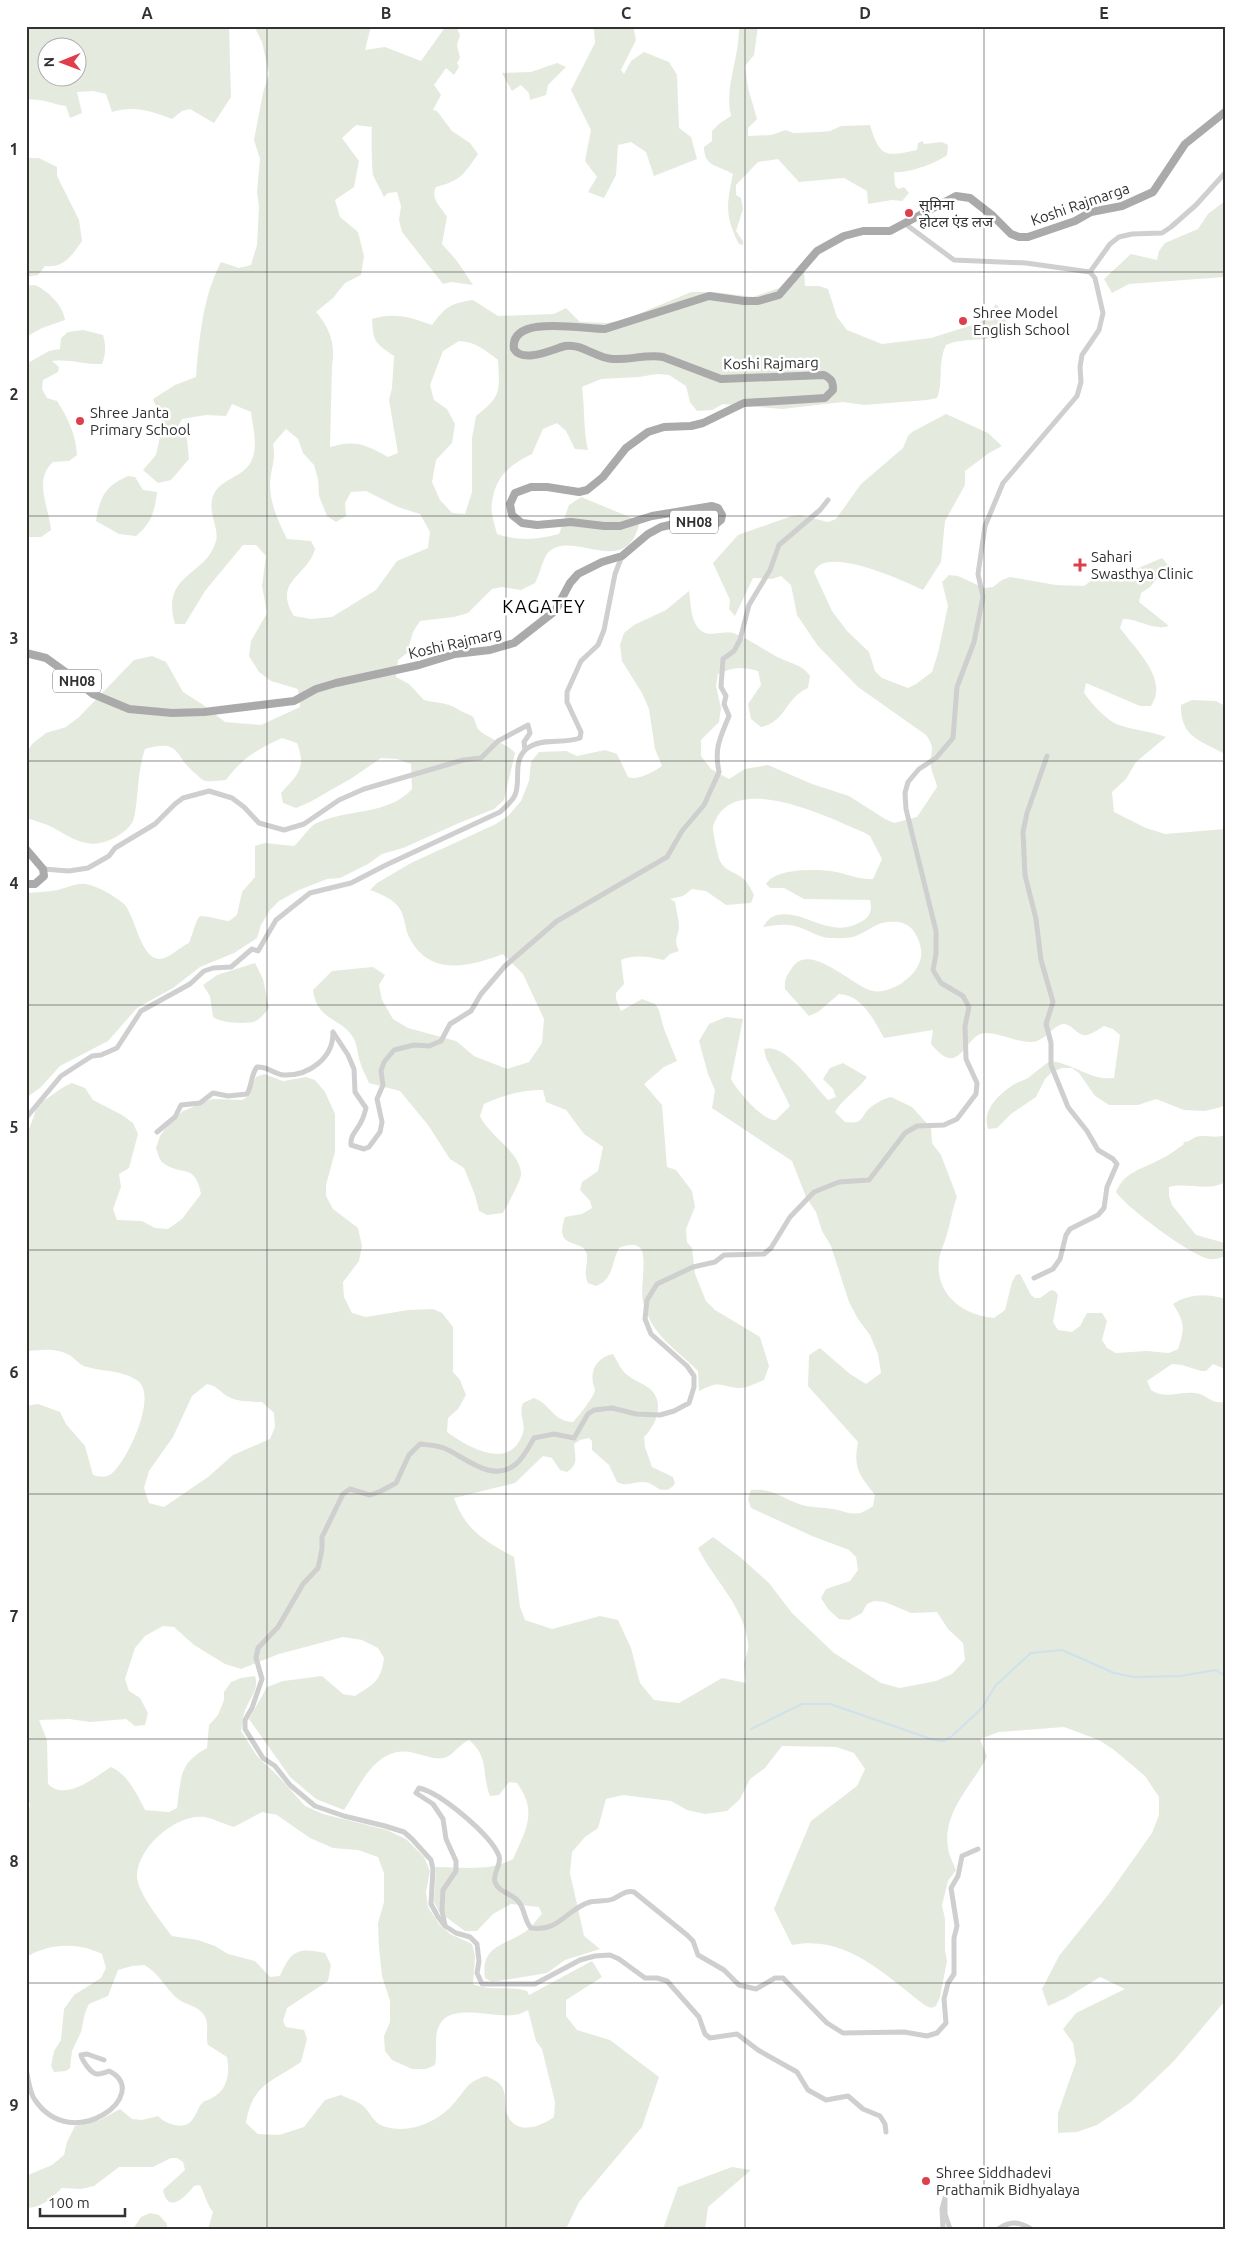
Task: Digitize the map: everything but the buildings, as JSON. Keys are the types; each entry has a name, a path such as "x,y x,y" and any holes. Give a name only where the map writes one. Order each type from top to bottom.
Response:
{"main road":[{"name":"Koshi Rajmarga","path":"533,355 517,353 514,344 517,336 533,329 562,325 593,330 605,329 709,296 744,301 774,297 786,288 817,251 844,236 863,231 890,231 951,197 963,196 976,203 993,216 1011,234 1019,238 1028,237 1075,221 1091,212 1122,206 1153,192 1185,144 1225,112"},
{"name":"Koshi Rajmarg","path":"26,653 46,658 93,694 129,709 204,712 294,701 316,689 336,683 420,666 455,654 490,650 514,643 555,611 570,583 578,574 602,562 622,556 648,534 661,526 687,521 714,525 721,520 721,511 712,506 652,516 620,526 571,522 537,525 522,524 515,519 510,510 512,497 515,493 532,487 579,492 587,490 603,477 626,448 648,432 664,427 692,426 703,423 744,403 825,398 833,390 831,379 824,375 714,378 663,357 613,360 573,346 533,355"},
{"path":"26,848 43,869 44,876 35,884 26,884"}],"street":[{"path":"1090,272 1110,244 1120,237 1162,233 1171,228 1225,173"},
{"path":"886,2132 885,2124 880,2116 864,2109 848,2096 826,2100 808,2090 797,2072 758,2050 737,2034 710,2038 705,2034 699,2017 667,1981 657,1978 645,1978 619,1959 610,1955 580,1960 536,1984 482,1984 477,1973 479,1961 477,1944 470,1937 456,1933 445,1926 431,1904 433,1869 431,1860 404,1832 315,1806 290,1785 275,1766 263,1758 245,1729 245,1720 252,1708 262,1680 256,1658 258,1648 278,1627 303,1584 318,1568 322,1538 343,1494 350,1489 370,1494 381,1491 396,1482 409,1455 420,1444 444,1448 467,1463 487,1470 502,1471 515,1465 534,1438 554,1434 574,1438 588,1414 594,1410 612,1408 636,1414 660,1415 674,1411 688,1403 694,1387 694,1376 687,1366 651,1334 645,1318 647,1300 656,1284 692,1267 715,1262 724,1255 764,1254 772,1248 790,1217 814,1192 839,1182 869,1180 905,1133 917,1126 944,1125 957,1119 976,1094 977,1084 966,1059 964,1026 969,1007 963,996 941,983 933,970 936,954 936,931 915,850 905,793 908,782 919,768 936,758 953,738 957,687 974,642 983,597 978,574 985,526 1003,483 1077,396 1081,382 1080,366 1082,355 1099,330 1103,313 1095,278 1090,272 1026,263 954,260 904,223"},
{"path":"157,1132 175,1117 181,1105 200,1103 213,1093 228,1096 247,1094 251,1088 254,1070 257,1067 263,1067 283,1075 310,1070 331,1049 332,1032 348,1055 354,1069 355,1092 366,1108 362,1121 353,1132 350,1146 364,1149 369,1147 380,1132 382,1122 377,1099 383,1085 381,1071 384,1062 394,1050 414,1045 429,1046 441,1040 450,1024 471,1011 480,994 506,966 557,921 667,857 682,831 704,805 720,772 716,759 719,739 729,716 724,704 726,696 721,687 723,659 734,651 740,640 750,605 770,570 779,545 820,510 828,500"},
{"path":"26,1118 61,1076 92,1056 117,1048 142,1011 190,984 204,971 213,968 231,967 252,949 258,951 276,920 310,893 351,884 386,865 500,812 511,802 516,794 518,762 525,750 541,742 580,738 581,732 568,702 567,692 581,662 598,645 604,630 615,574 622,556"},
{"path":"43,869 70,872 88,868 109,856 115,848 155,824 183,798 200,793 209,791 232,798 244,807 259,823 284,830 304,824 339,800 364,789 463,760 477,760 498,741 528,725 530,734 524,742 525,750"},
{"path":"1034,1278 1054,1269 1060,1259 1066,1235 1070,1229 1098,1216 1104,1208 1107,1187 1117,1164 1113,1159 1098,1150 1087,1131 1068,1107 1051,1065 1051,1043 1046,1024 1053,1002 1041,960 1036,919 1025,875 1023,832 1026,813 1047,756"},
{"path":"445,1926 442,1911 443,1890 456,1871 456,1861 446,1838 443,1820 433,1804 416,1793 419,1788 444,1800 470,1821 498,1854 500,1862 495,1874 498,1888 515,1897 520,1903 531,1928 554,1926 577,1908 590,1902 610,1900 625,1892 634,1892 687,1935 693,1941 698,1955 720,1967 740,1985 756,1989 775,1978 783,1978 827,2023 843,2033 904,2032 927,2036 937,2033 946,2023 944,1999 948,1983 954,1974 954,1938 958,1926 951,1888 958,1876 962,1856 978,1849"},
{"path":"26,2070 34,2098 42,2108 60,2120 84,2122 104,2116 110,2111 120,2095 122,2086 120,2078 110,2071 96,2074 82,2059 81,2055 87,2054 104,2060"},
{"path":"943,2229 942,2208 945,2198 946,2214 950,2229"},
{"path":"998,2229 1007,2223 1020,2222 1031,2229"}],"shaded area":[{"path":"26,26 229,26 231,97 214,123 190,109 182,111 172,119 135,109 112,112 106,94 93,91 77,92 82,113 70,118 66,106 41,100 26,100"},
{"path":"254,26 371,26 365,50 385,47 421,61 446,26 456,26 460,35 457,45 460,58 457,63 459,67 454,75 446,68 434,85 441,95 433,110 437,111 452,131 470,143 478,154 461,176 436,187 434,195 447,217 442,244 457,261 473,285 451,282 443,284 402,232 399,220 401,206 397,192 388,193 384,197 373,175 372,127 356,125 342,138 359,161 354,187 335,200 340,217 358,232 364,256 361,275 345,283 333,298 316,312 328,330 333,350 330,447 360,444 388,457 398,453 389,400 392,388 394,356 376,341 373,333 372,319 402,316 432,325 449,307 465,301 473,300 498,316 554,314 566,308 580,322 607,323 624,320 691,292 714,292 753,297 779,288 795,271 804,271 805,286 819,286 828,289 837,317 847,330 882,344 931,338 979,323 996,304 1006,315 1005,325 998,335 992,338 958,341 946,345 943,352 937,398 927,400 864,405 843,402 782,409 723,404 712,410 697,411 690,402 686,386 669,375 657,374 601,379 582,387 588,450 575,449 566,431 557,423 543,429 532,454 510,467 496,486 492,515 497,534 528,539 559,534 569,505 581,497 632,518 639,524 632,541 622,549 610,551 569,546 557,547 547,554 535,583 521,590 502,587 492,589 468,613 454,617 420,621 413,632 407,653 398,660 396,677 409,684 424,700 446,704 471,715 479,730 515,753 504,800 494,809 403,848 382,854 368,864 340,878 327,879 299,890 279,901 270,910 261,925 257,938 234,953 200,967 173,988 137,1008 108,1041 60,1066 40,1088 26,1098 26,893 53,891 82,884 99,888 124,904 143,945 153,957 160,959 189,943 200,916 229,921 237,915 242,892 255,877 255,846 265,843 294,846 315,824 327,819 391,804 402,798 412,789 411,764 397,759 381,758 352,778 296,808 283,803 281,793 296,776 301,766 297,743 282,738 251,755 237,766 226,780 210,781 200,778 171,747 157,746 145,749 134,818 130,826 119,835 101,843 84,843 49,826 26,818 26,754 32,744 46,733 66,727 79,717 134,660 152,656 166,662 183,692 225,722 261,725 300,707 298,689 271,681 259,672 249,656 251,641 267,613 262,586 266,556 256,545 243,545 205,591 185,624 175,624 172,607 174,595 179,585 211,553 216,541 217,535 212,509 213,496 219,487 239,474 251,462 254,454 255,438 251,412 232,404 226,416 206,415 182,419 178,426 187,439 189,459 171,480 158,483 143,470 156,455 163,423 153,399 175,385 196,377 200,333 206,303 221,262 239,268 251,265 257,245 259,207 257,192 260,159 254,140 263,93 269,74 262,42","holes":["459,341 475,345 489,353 498,360 499,371 497,393 490,403 476,416 472,438 472,492 465,514 452,513 440,500 432,482 436,460 452,443 455,424 447,409 434,400 430,385 443,351","286,429 298,439 303,453 314,465 318,479 319,496 327,516 336,522 346,516 345,503 351,492 366,491 398,507 420,514 430,532 428,548 397,561 376,590 332,617 311,619 294,616 288,604 287,595 289,587 306,566 315,549 311,541 287,539 273,505 270,491 274,459 273,444"]},
{"path":"589,26 633,26 636,40 621,70 624,74 631,61 644,52 669,62 677,75 679,128 691,137 697,159 654,176 646,152 631,142 618,145 616,175 604,198 588,192 597,177 585,161 591,130 571,90 595,43 594,30"},
{"path":"739,26 758,26 754,55 745,66 748,88 757,119 748,128 748,136 771,135 786,130 793,133 819,132 830,131 841,126 870,125 881,149 890,154 917,150 918,143 923,141 924,144 942,142 948,145 947,155 922,167 894,172 895,185 898,189 904,187 909,193 902,201 892,200 868,204 867,191 844,178 799,182 778,159 758,162 736,185 736,195 741,198 743,209 736,231 743,241 743,245 739,244 731,225 728,209 733,174 709,162 706,158 704,147 712,141 712,131 731,116 729,94 739,38"},
{"path":"557,63 566,67 548,85 546,95 530,100 529,93 521,85 512,91 502,73 531,72"},
{"path":"26,158 39,158 57,167 57,176 79,220 82,241 63,263 45,266 38,275 26,277"},
{"path":"1225,201 1225,277 1129,284 1112,293 1104,279 1131,254 1157,260 1159,251 1165,243 1198,229 1208,214"},
{"path":"35,285 54,299 64,314 65,320 42,328 26,337 26,286"},
{"path":"83,330 103,335 105,349 102,364 52,361 59,367 58,372 43,380 42,389 47,398 57,401 68,420 75,441 77,455 69,461 53,462 47,469 43,485 51,530 41,537 26,537 26,364 49,351 60,349 61,338 68,332"},
{"path":"946,414 988,433 1002,446 965,471 965,485 945,521 941,562 923,590 883,573 848,563 833,562 821,564 814,572 832,611 847,631 869,652 875,671 882,678 908,688 932,672 948,606 942,582 949,575 958,576 984,588 993,587 1010,577 1056,585 1084,586 1092,580 1136,569 1162,558 1168,565 1150,587 1141,593 1139,602 1169,626 1157,627 1123,619 1120,628 1142,655 1153,675 1156,686 1151,706 1140,706 1086,683 1084,693 1114,723 1166,737 1136,762 1126,779 1112,792 1114,812 1146,828 1165,834 1225,829 1225,1106 1205,1111 1184,1110 1156,1099 1138,1105 1109,1105 1095,1096 1079,1073 1072,1068 1062,1068 1052,1072 1045,1079 1036,1097 1011,1114 997,1128 988,1129 987,1117 995,1100 1012,1086 1028,1078 1050,1061 1058,1062 1098,1077 1114,1078 1120,1035 1113,1029 1104,1026 1091,1034 1084,1035 1064,1024 1056,1027 1045,1037 1031,1042 985,1033 978,1035 956,1057 949,1058 941,1054 931,1044 933,1030 884,1038 861,1004 847,995 839,994 818,1012 809,1016 785,989 787,975 800,961 810,959 821,962 873,991 888,990 908,978 917,967 921,956 919,942 911,928 904,923 898,922 885,922 850,938 819,936 799,927 789,925 763,927 772,917 788,914 829,927 840,928 852,926 864,920 870,911 870,900 804,899 784,888 770,888 766,884 771,879 786,872 806,870 831,871 873,879 882,859 870,836 811,810 767,799 746,799 729,805 717,817 713,825 719,859 728,870 738,875 749,886 754,895 751,903 726,905 706,891 692,889 683,896 670,899 675,902 678,917 679,927 676,941 679,951 670,954 664,960 637,957 621,960 624,984 616,993 616,999 621,1011 642,999 655,1004 659,1010 664,1029 677,1061 664,1067 644,1084 662,1105 667,1167 676,1170 692,1191 695,1207 686,1229 687,1242 692,1248 695,1274 706,1301 715,1310 760,1337 769,1366 764,1380 751,1386 737,1388 715,1385 699,1391 698,1371 665,1341 647,1314 642,1296 643,1253 641,1249 636,1245 619,1248 609,1275 602,1283 596,1286 588,1283 586,1278 586,1252 583,1248 569,1242 563,1235 562,1227 565,1217 582,1214 592,1208 590,1201 580,1190 582,1182 598,1171 603,1147 584,1134 566,1110 546,1102 543,1090 513,1094 484,1104 480,1116 490,1131 516,1159 521,1175 503,1213 487,1215 479,1211 464,1168 450,1159 428,1125 400,1091 369,1083 361,1065 354,1039 349,1032 319,1008 313,990 332,971 373,967 385,975 379,985 382,1000 393,1019 408,1028 456,1041 474,1056 507,1069 529,1062 542,1043 544,1019 523,974 503,954 464,965 439,963 427,958 417,950 409,937 399,907 388,898 370,890 377,883 411,863 496,824 509,815 521,801 529,781 531,762 539,752 566,751 577,756 605,750 617,754 628,777 632,778 645,775 662,766 655,749 649,709 642,693 622,661 620,645 624,633 634,625 666,610 689,591 694,621 703,632 711,634 729,632 739,635 779,658 803,668 810,676 808,688 794,698 776,720 761,727 751,719 748,704 761,685 758,671 737,668 718,674 716,686 721,708 719,722 701,740 701,756 711,769 729,779 745,769 768,765 812,784 849,796 894,823 917,817 937,787 931,767 931,744 926,735 858,687 818,646 797,615 791,585 781,576 772,579 753,578 735,616 729,609 730,600 713,563 738,535 792,516 800,515 828,522 836,519 861,484 903,448 908,436 912,432"},
{"path":"128,476 135,477 143,490 157,492 149,522 136,536 119,534 96,521 99,505 105,493 114,484"},
{"path":"1192,700 1216,701 1225,706 1225,754 1200,741 1188,731 1184,724 1181,705"},
{"path":"255,963 263,979 269,1008 260,1018 253,1022 222,1021 213,1017 210,996 203,985 217,975"},
{"path":"726,1017 743,1019 731,1079 751,1104 770,1119 776,1120 790,1106 766,1058 764,1049 781,1052 790,1058 828,1100 836,1097 833,1089 823,1079 830,1068 843,1063 867,1077 842,1102 835,1112 845,1122 858,1122 871,1107 891,1097 912,1107 931,1128 932,1143 941,1155 957,1197 939,1260 939,1272 946,1293 962,1308 972,1313 994,1318 1005,1310 1012,1282 1016,1275 1020,1274 1031,1295 1035,1298 1040,1298 1051,1290 1055,1291 1058,1295 1053,1322 1058,1330 1072,1332 1080,1326 1087,1313 1102,1313 1107,1321 1102,1340 1107,1348 1116,1353 1147,1351 1169,1353 1178,1349 1183,1331 1182,1321 1173,1304 1191,1296 1211,1296 1225,1299 1225,1369 1213,1364 1206,1371 1201,1371 1172,1364 1147,1381 1151,1390 1156,1393 1167,1395 1195,1393 1215,1402 1225,1402 1225,2001 1174,2061 1131,2102 1097,2125 1077,2132 1058,2133 1058,2113 1076,2062 1073,2043 1063,2029 1076,2013 1125,1989 1100,1977 1066,1998 1048,2006 1042,1989 1059,1956 1108,1895 1152,1833 1159,1815 1159,1797 1145,1776 1099,1740 1064,1727 999,1732 980,1739 987,1757 954,1811 947,1835 951,1859 956,1870 948,1881 942,1905 945,1919 945,1951 947,1961 940,1997 936,2006 931,2008 926,2006 881,1971 865,1960 848,1952 831,1946 812,1943 792,1945 774,1909 811,1821 857,1786 865,1769 854,1753 836,1747 782,1746 765,1768 750,1779 740,1799 727,1811 705,1814 687,1810 671,1801 623,1795 606,1799 598,1828 585,1837 572,1852 570,1873 584,1936 600,1949 565,1960 547,1973 492,1982 485,1978 484,1967 486,1959 496,1948 525,1932 542,1914 539,1907 511,1904 493,1914 477,1931 465,1931 439,1912 434,1902 436,1867 466,1868 495,1866 513,1859 528,1821 527,1803 517,1783 509,1782 499,1795 490,1796 480,1753 469,1740 451,1755 444,1758 431,1758 410,1752 398,1752 387,1756 370,1770 344,1810 316,1799 290,1777 249,1719 267,1687 283,1681 322,1676 343,1694 355,1696 372,1685 379,1677 384,1658 378,1648 362,1640 343,1637 279,1654 241,1669 225,1664 194,1645 174,1627 163,1626 145,1636 135,1648 125,1679 129,1691 140,1698 148,1713 145,1725 135,1726 126,1719 90,1722 69,1719 39,1720 47,1740 48,1784 55,1789 72,1789 89,1782 111,1767 122,1774 127,1780 145,1810 169,1812 177,1808 183,1772 191,1759 207,1748 209,1725 218,1715 224,1700 224,1692 231,1682 255,1676 256,1686 243,1718 241,1731 257,1756 305,1806 323,1814 387,1830 406,1839 424,1857 430,1871 426,1892 428,1907 439,1924 450,1934 472,1944 475,1956 473,1984 486,1988 520,1989 527,1991 529,1995 592,1961 602,1977 566,2000 566,2016 577,2030 610,2040 659,2077 642,2127 579,2202 566,2229 208,2229 213,2212 200,2185 194,2186 177,2202 173,2203 165,2197 163,2190 185,2170 183,2162 177,2158 171,2158 153,2167 119,2167 94,2186 81,2189 62,2188 46,2201 38,2206 28,2208 26,2211 26,2176 52,2165 64,2155 67,2142 75,2126 100,2120 120,2109 132,2119 142,2120 158,2116 170,2124 185,2125 192,2120 204,2101 211,2099 222,2090 228,2074 227,2057 208,2045 207,2022 202,2012 176,1997 150,1968 144,1965 118,1970 108,1996 89,2004 81,2032 72,2051 70,2068 66,2071 54,2072 51,2066 54,2051 61,2040 64,2009 74,1995 101,1978 106,1968 102,1954 83,1947 54,1947 35,1952 26,1957 26,1889 28,1877 26,1820 30,1804 26,1798 26,1406 38,1404 60,1412 66,1424 85,1446 93,1475 102,1477 111,1474 125,1457 138,1429 144,1400 143,1389 138,1381 132,1377 120,1373 93,1369 60,1351 26,1351 26,1138 38,1104 72,1083 85,1088 93,1100 133,1123 138,1134 129,1168 119,1174 121,1187 113,1209 117,1220 142,1221 155,1228 168,1229 182,1219 201,1194 195,1178 191,1174 170,1167 163,1163 160,1158 156,1148 160,1136 170,1122 183,1111 212,1099 242,1100 247,1097 256,1077 264,1074 283,1081 306,1077 315,1080 325,1092 335,1114 335,1152 326,1185 326,1196 333,1209 358,1228 362,1246 359,1261 343,1282 344,1297 352,1313 366,1317 408,1310 433,1309 442,1313 453,1327 453,1372 460,1380 466,1395 458,1409 448,1418 447,1432 466,1444 488,1453 499,1454 509,1451 517,1445 523,1433 524,1425 521,1411 523,1403 534,1398 545,1405 556,1416 573,1422 586,1407 594,1393 592,1378 594,1368 608,1355 613,1354 626,1374 649,1388 657,1400 658,1406 655,1420 644,1437 645,1447 652,1467 673,1477 675,1484 670,1488 662,1490 645,1482 621,1484 617,1482 609,1465 592,1450 592,1441 589,1438 574,1444 575,1463 567,1472 560,1470 552,1458 543,1456 515,1483 454,1498 464,1519 478,1534 514,1557 520,1607 525,1620 552,1629 600,1616 618,1620 631,1648 640,1683 654,1700 679,1703 722,1678 746,1683 744,1664 748,1647 746,1631 735,1606 698,1548 713,1537 740,1557 769,1583 792,1613 834,1653 881,1683 900,1688 936,1681 952,1674 965,1660 963,1643 948,1629 937,1612 911,1613 885,1602 874,1601 867,1604 862,1613 849,1620 839,1619 828,1609 821,1598 826,1589 850,1581 858,1570 856,1557 849,1550 812,1536 751,1508 748,1499 751,1490 765,1490 803,1505 849,1513 863,1512 873,1506 875,1495 861,1476 857,1465 858,1442 808,1386 809,1355 820,1348 850,1374 866,1384 881,1373 878,1354 870,1335 858,1319 849,1302 831,1246 822,1231 816,1212 806,1197 792,1161 712,1108 715,1090 708,1074 699,1041 709,1024","holes":["207,1384 235,1399 262,1402 274,1413 275,1427 270,1439 233,1455 208,1477 164,1507 149,1503 144,1488 149,1471 173,1437 192,1396","262,1812 277,1815 310,1838 333,1848 358,1850 378,1857 384,1873 384,1902 378,1923 379,1948 382,1976 390,2001 390,2022 384,2036 385,2051 392,2060 412,2069 426,2069 435,2065 438,2029 446,2018 454,2014 514,2015 528,2010 536,2041 542,2049 555,2102 554,2117 542,2124 529,2128 516,2125 507,2114 505,2095 499,2083 486,2076 471,2083 441,2115 432,2121 413,2128 403,2129 383,2126 374,2120 362,2105 341,2095 325,2100 304,2127 279,2135 258,2134 246,2123 249,2110 258,2092 272,2080 301,2062 307,2039 304,2030 286,2027 283,2021 287,2008 328,1981 331,1965 325,1953 308,1950 296,1952 288,1961 280,1976 270,1977 255,1961 228,1954 215,1946 198,1940 172,1936 140,1889 137,1874 139,1863 152,1843 161,1834 183,1820 205,1817 234,1827"]},
{"path":"1225,1135 1225,1182 1205,1187 1169,1187 1172,1205 1196,1235 1225,1243 1225,1256 1212,1259 1201,1256 1175,1241 1132,1209 1116,1192 1119,1185 1129,1175 1165,1157 1183,1145 1184,1142 1199,1136 1217,1137"},
{"path":"732,2167 751,2170 708,2207 705,2229 663,2229 678,2187"},
{"path":"150,2213 159,2215 167,2224 167,2229 133,2229 141,2217"}],"waterway":[{"path":"751,1729 802,1704 830,1704 934,1740 944,1741 981,1709 996,1685 1031,1653 1062,1650 1114,1673 1134,1677 1181,1676 1216,1670 1225,1676"}],"place":[{"name":"सुमिना होटल एंड लज","path":"909,213"},
{"name":"Shree Model English School","path":"963,321"},
{"name":"Shree Janta Primary School","path":"80,421"},
{"name":"Sahari Swasthya Clinic","path":"1080,565"},
{"name":"Shree Siddhadevi Prathamik Bidhyalaya","path":"926,2181"}],"district":[{"name":"KAGATEY","path":"544,606"}]}
